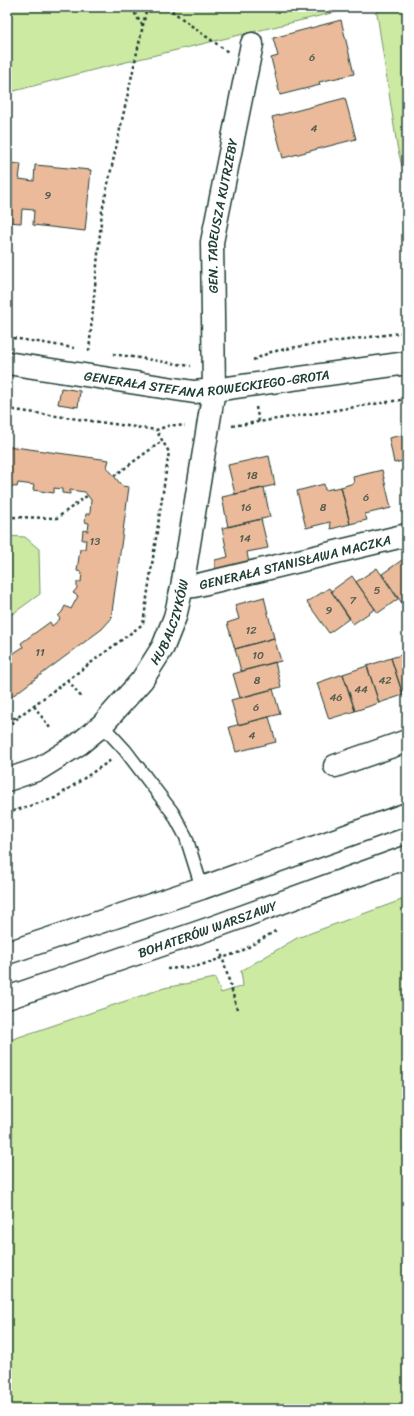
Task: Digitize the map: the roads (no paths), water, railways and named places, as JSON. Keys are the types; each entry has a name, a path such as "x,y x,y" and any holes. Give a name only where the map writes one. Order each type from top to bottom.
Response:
{"street":[{"name":"GEN. TADEUSZA KUTRZEBY","path":"214,390 212,242 252,44"},
{"name":"GENERAŁA STEFANA ROWECKIEGO-GROTA","path":"7,363 194,392 407,363"},
{"name":"HUBALCZYKÓW","path":"7,780 39,769 79,744 102,725 142,680 162,647 175,617 182,587 214,390"},
{"name":"GENERAŁA STANISŁAWA MACZKA","path":"182,587 194,586 407,535"},
{"path":"335,766 407,741"},
{"path":"7,954 202,888 407,814"},
{"name":"BOHATERÓW WARSZAWY","path":"7,998 214,927 407,858"}],"lane":[{"path":"102,725 125,750 173,813 186,837 202,888"}]}
